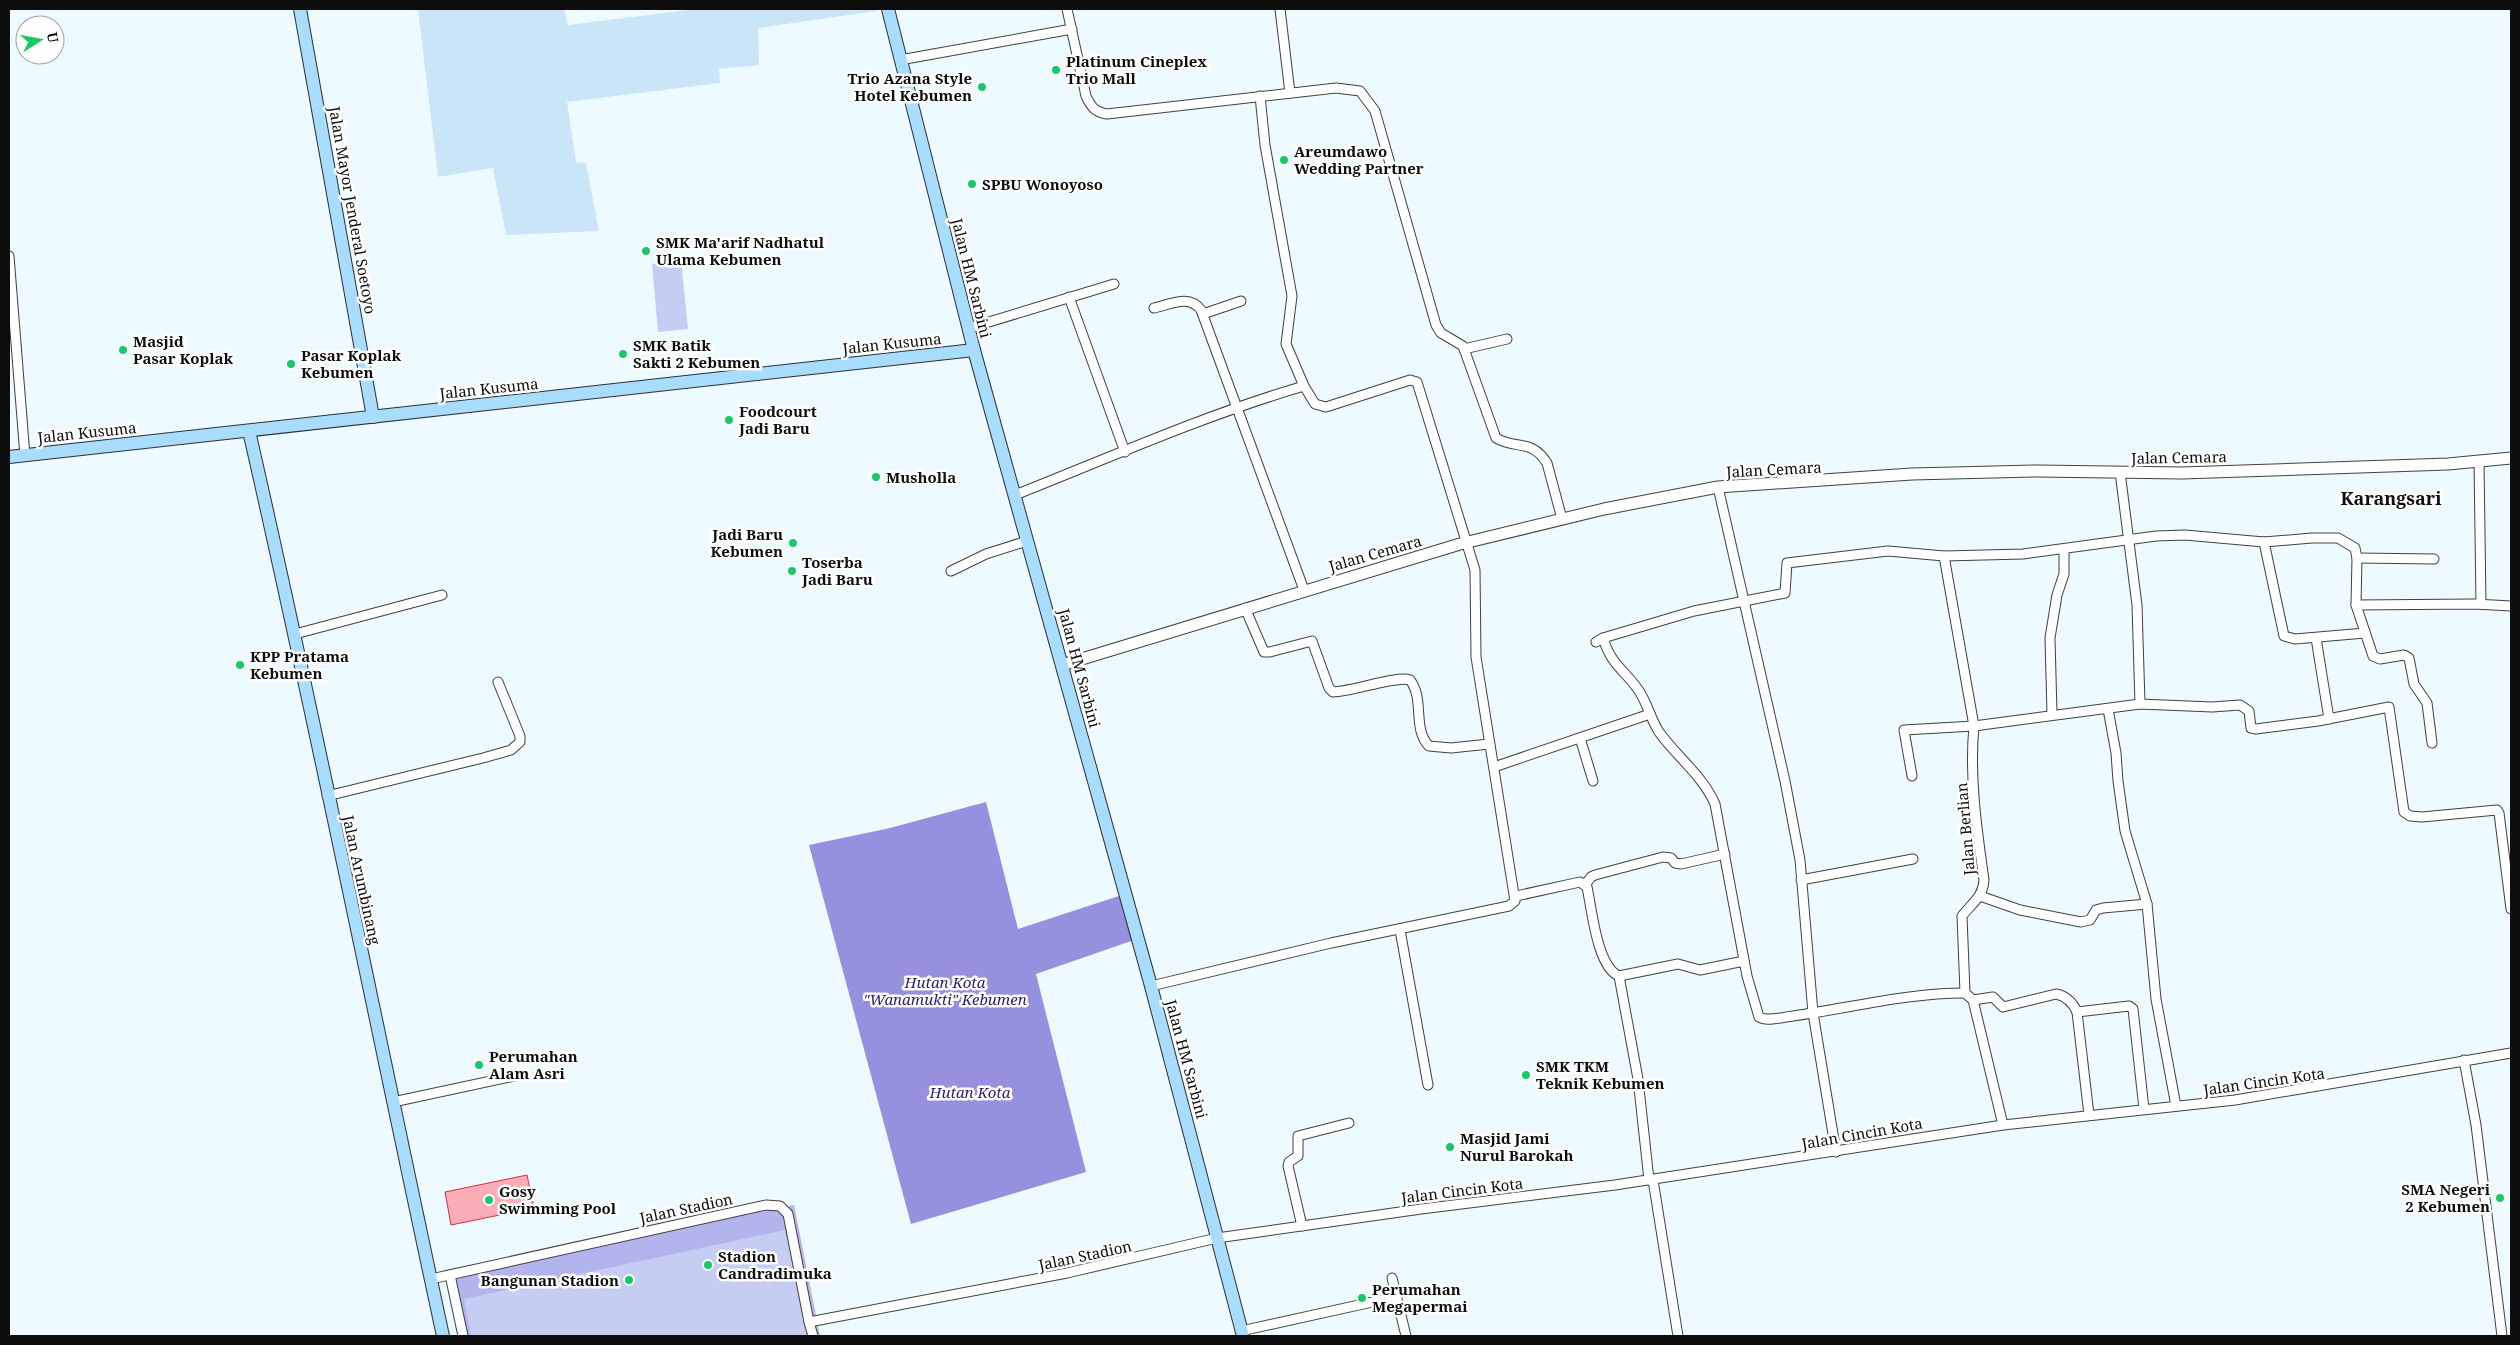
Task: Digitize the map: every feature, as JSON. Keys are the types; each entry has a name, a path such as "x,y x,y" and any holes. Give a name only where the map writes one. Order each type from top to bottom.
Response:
{"main road":[{"name":"Jalan Mayor Jenderal Soetoyo","path":"300,9 373,417"},
{"name":"Jalan HM Sarbini","path":"888,9 974,350 1151,986 1242,1334"},
{"name":"Jalan Kusuma","path":"9,457 974,350"},
{"name":"Jalan Arumbinang","path":"249,431 295,634 327,796 443,1336"}],"street":[{"path":"1068,9 1086,96 1090,105 1097,112 1107,114 1260,96 1352,88 1360,91 1371,106 1393,170 1436,326 1441,333 1464,349 1493,432 1500,440 1525,445 1542,456 1550,471 1562,519"},
{"path":"1280,9 1290,93"},
{"path":"900,60 1072,29"},
{"path":"1151,986 1330,943 1400,930 1508,906 1514,904 1516,896 1489,744 1476,657 1476,570 1468,542 1415,380 1326,407 1315,404 1304,386 1286,344 1292,296 1265,145 1260,96"},
{"path":"9,256 25,456"},
{"path":"969,328 1114,284"},
{"path":"1069,297 1125,452"},
{"path":"1154,308 1190,300 1197,305 1203,314 1235,406 1304,590"},
{"path":"1203,314 1241,301"},
{"path":"1464,349 1508,339"},
{"path":"1015,495 1235,406 1304,386"},
{"name":"Jalan Cemara","path":"1062,665 1172,633 1304,590 1468,542 1662,496 1718,487 1912,474 2037,471 2182,473 2448,464 2511,458"},
{"path":"2479,461 2481,604"},
{"path":"2120,472 2131,540 2137,605 2140,704"},
{"path":"1718,487 1785,781 1800,860 1813,1013 1836,1152"},
{"path":"2088,1115 2077,1012 2070,1002 2056,994 2003,1006 1993,997 1969,997 1936,993 1813,1013 1767,1019 1759,1017 1744,961 1715,804 1708,788 1658,730 1644,699 1635,686 1614,665 1599,640 1694,611 1785,593 1787,563 1888,551 1944,556 2023,554 2064,550 2156,536 2185,535 2264,542 2338,538 2355,548 2357,558 2356,605 2375,659 2404,655 2409,658 2414,684 2426,703 2432,743"},
{"path":"951,570 986,554 1027,541"},
{"path":"2264,542 2282,633 2291,639 2365,633"},
{"path":"2052,714 2050,638 2064,574 2064,550"},
{"name":"Jalan Berlian","path":"1944,556 1974,726 1972,745 1975,813 1984,880 1980,896 1962,916 1969,997 2003,1125"},
{"path":"2357,558 2434,559"},
{"path":"295,634 442,595"},
{"path":"2356,605 2481,604 2511,606"},
{"path":"1245,608 1264,652 1312,641 1329,688 1333,692 1344,692 1398,680 1410,680 1415,686 1419,700 1422,734 1429,746 1451,748 1489,744"},
{"path":"2316,638 2329,719"},
{"path":"327,796 483,758 516,748 520,742 520,736 498,682"},
{"path":"1912,776 1904,730 1974,726 2052,714 2140,704 2240,705 2249,710 2251,728 2256,729 2329,719 2390,707 2404,812 2410,816 2422,817 2497,810 2509,872 2511,908"},
{"path":"2108,709 2116,753 2125,831 2147,904 2156,999 2176,1106"},
{"path":"1494,767 1650,714"},
{"path":"1580,738 1593,781"},
{"path":"1585,885 1595,875 1664,857 1671,858 1674,863 1681,864 1724,854"},
{"path":"1802,880 1912,859"},
{"path":"1516,896 1580,882 1585,885 1605,961 1612,973 1619,976 1678,964 1700,970 1744,961"},
{"path":"1980,896 2020,910 2081,922 2090,920 2096,910 2103,908 2147,904"},
{"path":"1400,930 1428,1085"},
{"path":"1619,976 1638,1079 1651,1180 1678,1336"},
{"path":"2077,1012 2129,1006 2133,1009 2144,1109"},
{"name":"Jalan Cincin Kota","path":"1217,1238 1651,1180 2003,1125 2176,1106 2333,1085 2511,1053"},
{"path":"2464,1060 2476,1125 2502,1336"},
{"path":"393,1102 519,1075"},
{"path":"1302,1226 1288,1166 1289,1162 1298,1156 1298,1136 1349,1123"},
{"name":"Jalan Stadion","path":"431,1279 766,1205 780,1206 788,1214 813,1336"},
{"name":"Jalan Stadion","path":"810,1322 1067,1274 1217,1238"},
{"path":"450,1275 463,1336"},
{"path":"1392,1278 1395,1297 1406,1336"},
{"path":"1242,1334 1395,1297"}],"shaded area":[{"path":"418,9 564,9 568,25 696,9 876,9 877,11 758,28 759,65 719,69 720,83 567,102 576,162 586,163 599,231 506,235 493,168 438,177"},
{"path":"681,259 688,329 658,332 652,264"},
{"name":"Gosy Swimming Pool","path":"527,1175 534,1208 451,1225 445,1192"},
{"name":"Stadion Candradimuka","path":"794,1205 820,1336 458,1336 444,1270"},
{"name":"Stadion Candradimuka","path":"785,1230 807,1336 471,1336 464,1299"}],"green space":[{"name":"Hutan Kota \"Wanamukti\" Kebumen","path":"986,802 1018,929 1125,894 1137,939 1036,974 1086,1172 911,1224 809,845 890,828"}],"place":[{"name":"Platinum Cineplex Trio Mall","path":"1056,70"},
{"name":"Trio Azana Style Hotel Kebumen","path":"982,87"},
{"name":"Areumdawo Wedding Partner","path":"1284,160"},
{"name":"SPBU Wonoyoso","path":"972,184"},
{"name":"SMK Ma'arif Nadhatul Ulama Kebumen","path":"646,251"},
{"name":"Masjid Pasar Koplak","path":"123,350"},
{"name":"SMK Batik Sakti 2 Kebumen","path":"623,354"},
{"name":"Pasar Koplak Kebumen","path":"291,364"},
{"name":"Foodcourt Jadi Baru","path":"729,420"},
{"name":"Musholla","path":"876,477"},
{"name":"Jadi Baru Kebumen","path":"793,543"},
{"name":"Toserba Jadi Baru","path":"792,571"},
{"name":"KPP Pratama Kebumen","path":"240,665"},
{"name":"Perumahan Alam Asri","path":"479,1065"},
{"name":"SMK TKM Teknik Kebumen","path":"1526,1075"},
{"name":"Masjid Jami Nurul Barokah","path":"1450,1147"},
{"name":"SMA Negeri 2 Kebumen","path":"2500,1198"},
{"name":"Gosy Swimming Pool","path":"489,1200"},
{"name":"Stadion Candradimuka","path":"708,1265"},
{"name":"Bangunan Stadion","path":"629,1280"},
{"name":"Perumahan Megapermai","path":"1362,1298"}],"district":[{"name":"Karangsari","path":"2391,498"}],"park label":[{"name":"Hutan Kota","path":"970,1092"}]}
